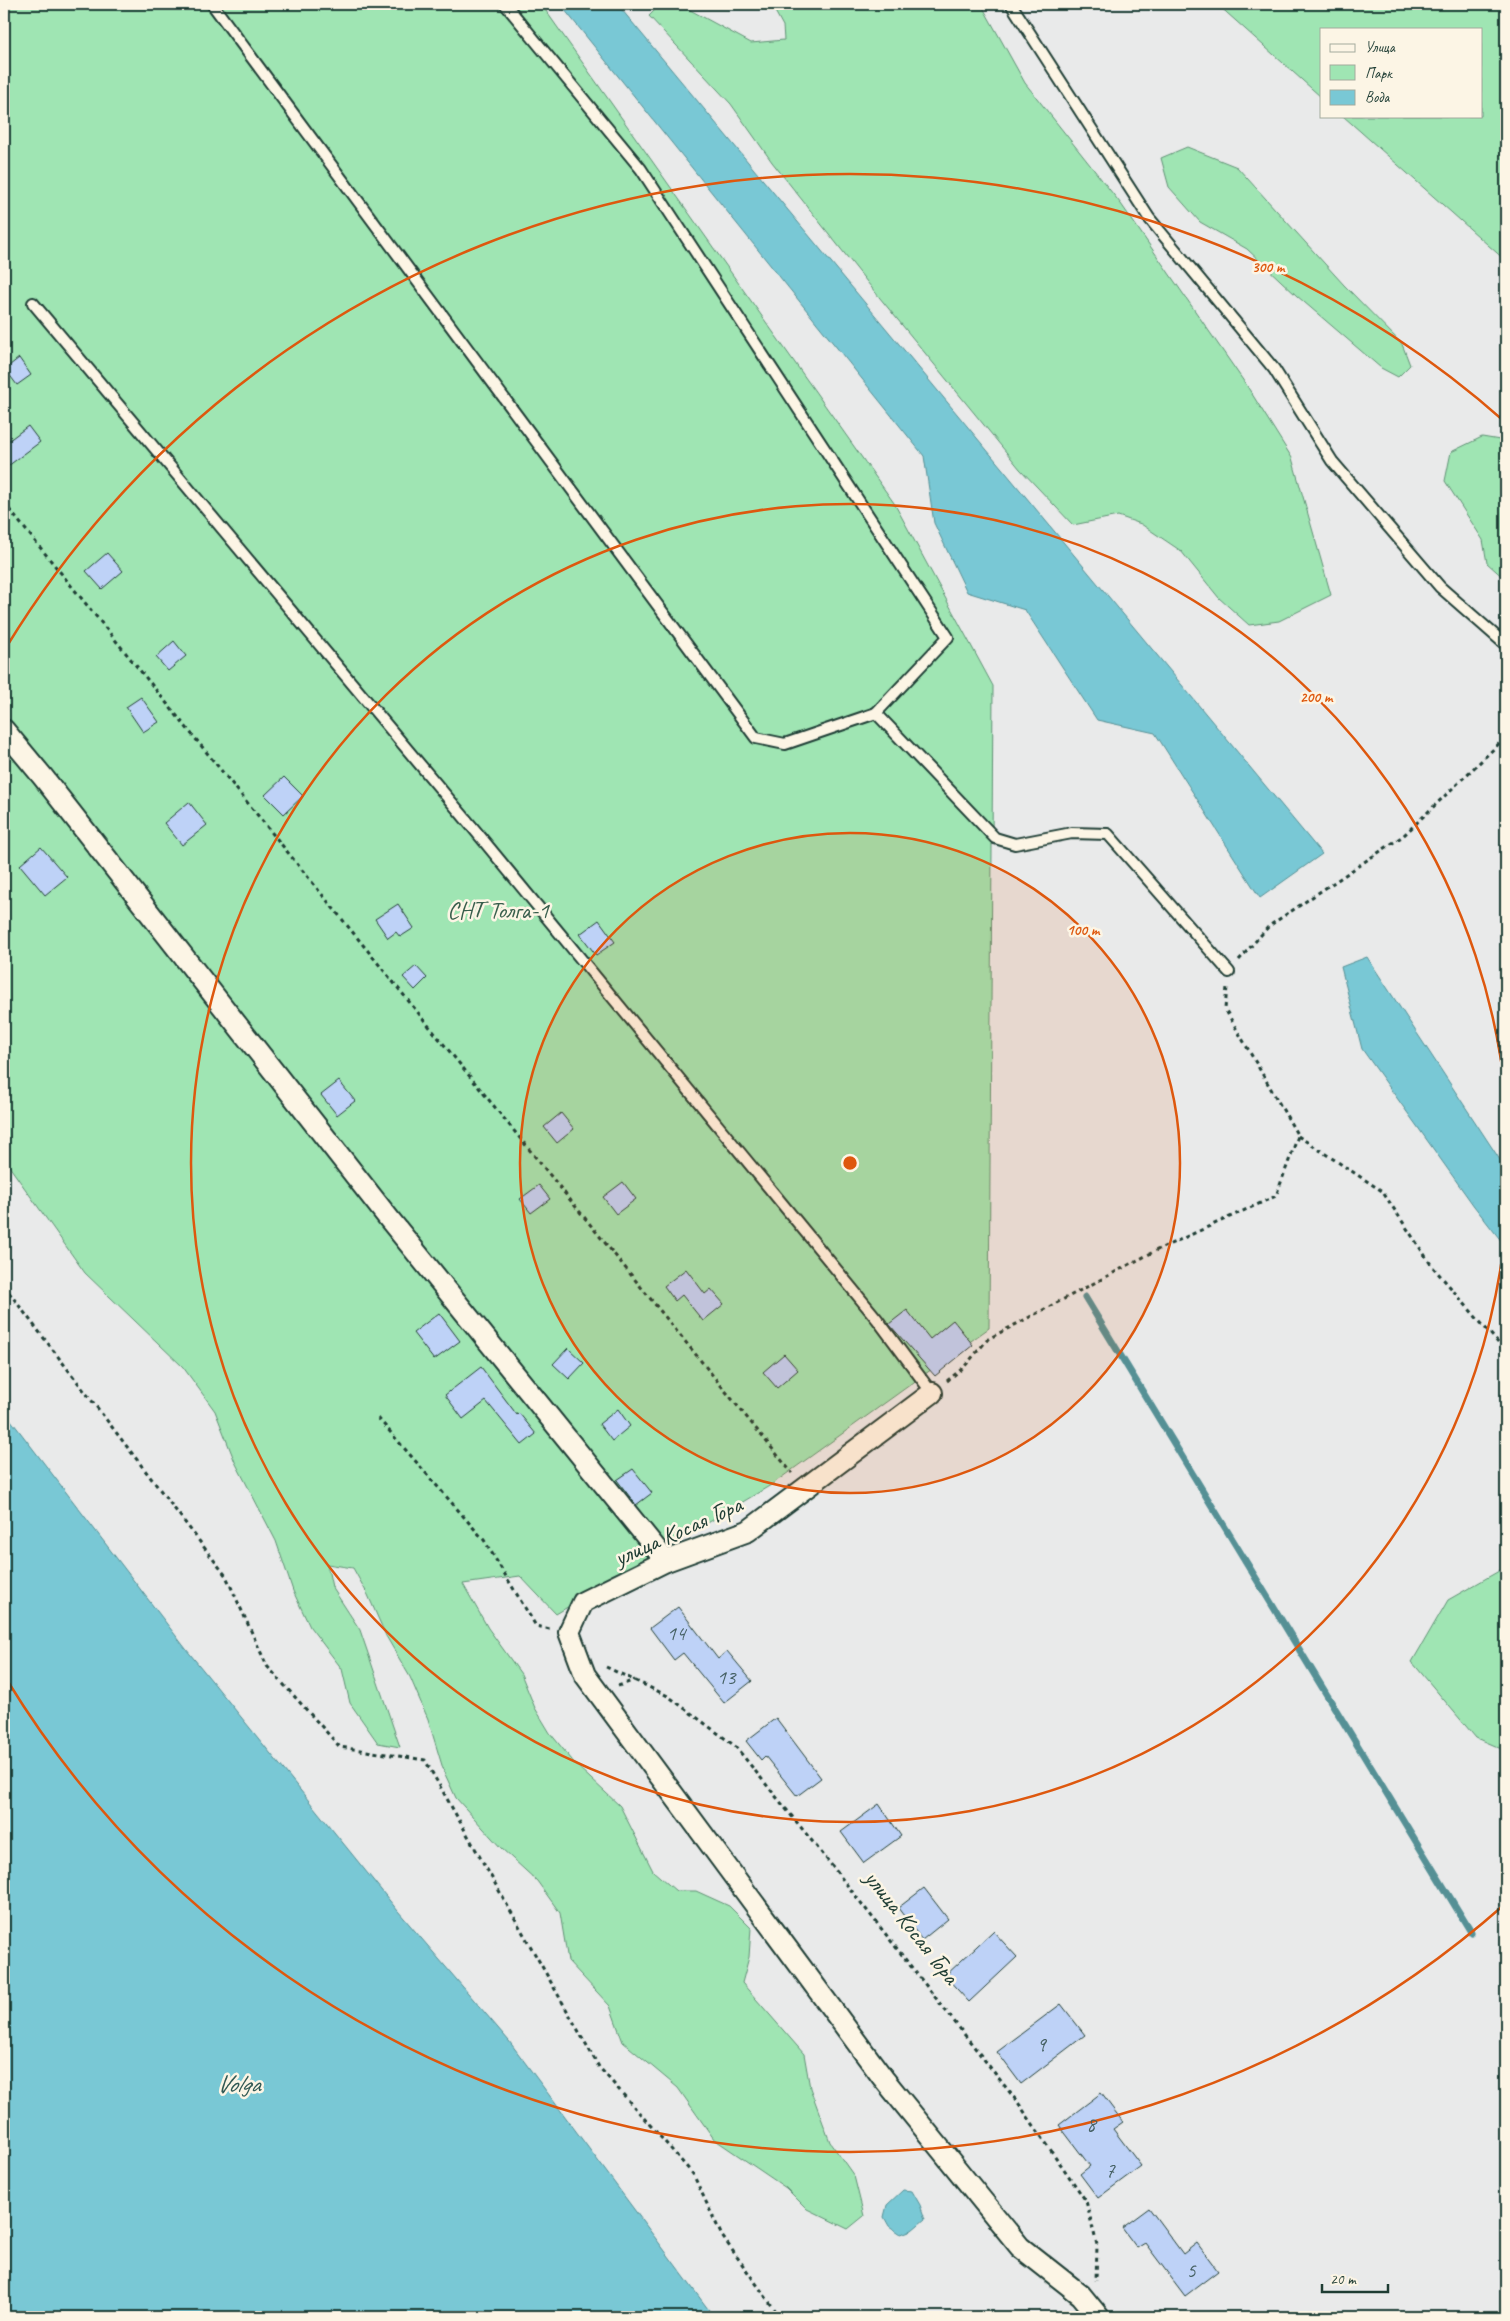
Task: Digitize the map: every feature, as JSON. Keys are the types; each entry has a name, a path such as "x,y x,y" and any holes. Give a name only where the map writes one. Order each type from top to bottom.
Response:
{"street":[{"path":"4,730 390,1220 666,1561"},
{"name":"улица Косая Гора","path":"569,1632 583,1602 666,1561 748,1531 804,1487 932,1393"},
{"path":"569,1632 576,1656 585,1675 883,2078 1020,2246 1081,2295 1097,2314"}],"lane":[{"path":"212,4 756,738 784,744 876,713 948,637 641,169 505,4"},
{"path":"1011,4 1149,218 1274,369 1332,461 1440,587 1506,644"},
{"path":"33,303 480,837 870,1311 932,1393"},
{"path":"876,713 995,838 1015,844 1072,832 1108,834 1228,972"}],"path":[{"path":"4,503 804,1487"},
{"path":"1506,737 1403,836 1269,926 1228,972 1225,1009 1298,1136 1382,1191 1432,1266 1506,1352"},
{"path":"932,1393 964,1367 988,1339 1155,1251 1276,1196 1298,1136"},
{"path":"4,1286 226,1576 267,1666 340,1747 425,1760 599,2067 694,2174 722,2236 780,2317"},
{"path":"378,1418 484,1540 536,1626 569,1632"},
{"name":"улица Косая Гора","path":"576,1656 620,1673 668,1696 735,1746 829,1862 1019,2104 1086,2202 1097,2245 1097,2314"}],"green space":[{"name":"СНТ Толга-1","path":"4,4 541,4 894,503 993,686 989,1328 771,1485 556,1614 520,1576 463,1584 488,1628 521,1674 535,1708 550,1733 576,1765 620,1806 653,1871 676,1891 696,1891 729,1906 751,1928 749,1957 742,1983 804,2054 810,2088 830,2142 854,2176 864,2216 848,2229 807,2209 786,2188 714,2139 678,2088 623,2042 610,2006 568,1961 560,1913 537,1881 501,1848 456,1798 444,1772 428,1719 410,1677 386,1636 368,1595 353,1568 327,1564 332,1587 360,1630 400,1747 378,1743 350,1703 342,1669 310,1627 293,1591 276,1541 235,1462 215,1411 183,1367 85,1273 4,1159"},
{"path":"661,4 679,4 751,43 784,40 783,26 771,4 981,4 1025,83 1121,204 1247,386 1292,458 1331,595 1279,621 1249,625 1219,598 1181,551 1141,524 1118,516 1073,525 1020,469 875,292 772,162 731,104 649,16"},
{"path":"1217,4 1506,4 1506,261 1345,118 1482,118 1482,28 1320,28 1320,96"},
{"path":"1187,147 1237,167 1344,285 1402,344 1410,365 1398,377 1381,368 1297,296 1247,249 1200,222 1169,187 1161,158"},
{"path":"1482,437 1506,441 1506,580 1487,563 1483,540 1445,481 1451,452"},
{"path":"1506,1567 1506,1751 1476,1738 1412,1662 1448,1600"}],"water":[{"path":"560,4 617,4 1322,854 1260,898 1155,733 1097,720 1025,610 967,592 934,523 924,456"},
{"path":"1367,957 1506,1169 1506,1247 1474,1206 1362,1049 1341,967"},
{"name":"Volga","path":"4,1411 186,1649 398,1911 509,2041 714,2317 4,2317"},
{"path":"903,2190 912,2191 925,2219 912,2230 901,2234 889,2226 884,2217 887,2205"}],"building":[{"path":"19,358 31,375 17,385 5,369"},
{"path":"28,426 40,442 4,469 4,444"},
{"path":"107,553 123,571 102,589 86,571"},
{"path":"174,641 186,656 168,671 156,657"},
{"path":"141,697 159,722 143,732 126,707"},
{"path":"284,777 303,796 284,814 265,795"},
{"path":"189,802 207,825 182,845 164,823"},
{"path":"41,847 67,877 45,895 20,865"},
{"path":"398,904 414,928 400,937 396,932 388,938 375,919"},
{"path":"599,920 615,942 596,955 580,934"},
{"path":"416,966 427,978 415,990 403,977"},
{"path":"339,1081 355,1101 337,1115 321,1095"},
{"path":"561,1113 574,1129 557,1143 544,1127"},
{"path":"623,1182 636,1199 616,1214 603,1197"},
{"path":"539,1185 550,1199 531,1213 520,1199"},
{"path":"686,1269 705,1294 711,1289 724,1304 703,1321 682,1295 675,1301 664,1286"},
{"path":"907,1310 930,1339 953,1320 973,1345 935,1376 889,1324"},
{"path":"439,1313 460,1341 434,1360 413,1333"},
{"path":"568,1348 584,1363 569,1379 553,1364"},
{"path":"784,1354 798,1370 777,1388 763,1372"},
{"path":"481,1367 517,1415 519,1413 536,1434 522,1445 486,1401 463,1419 445,1395"},
{"path":"618,1409 630,1426 612,1441 599,1424"},
{"path":"633,1469 652,1493 636,1505 617,1480"},
{"path":"678,1607 718,1659 727,1651 752,1681 724,1703 683,1653 674,1660 650,1628"},
{"path":"776,1718 821,1778 797,1796 765,1756 761,1760 746,1741"},
{"path":"879,1804 901,1836 864,1863 841,1832"},
{"path":"924,1888 948,1919 922,1940 898,1908"},
{"path":"993,1931 1017,1957 969,2002 945,1976"},
{"path":"1061,2004 1085,2035 1021,2084 997,2052"},
{"path":"1101,2093 1123,2122 1113,2129 1141,2166 1098,2198 1080,2174 1090,2166 1059,2125"},
{"path":"1149,2208 1183,2254 1197,2243 1218,2271 1185,2296 1145,2243 1137,2248 1122,2228"}],"waterway":[{"path":"1085,1297 1471,1932"}]}
